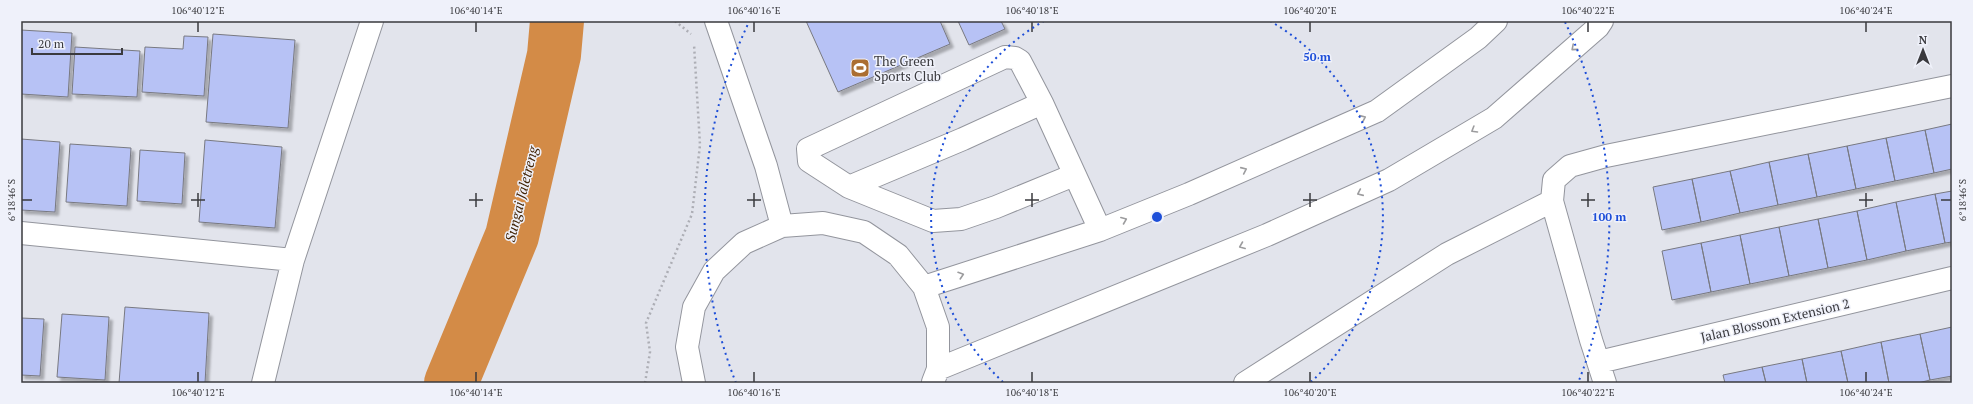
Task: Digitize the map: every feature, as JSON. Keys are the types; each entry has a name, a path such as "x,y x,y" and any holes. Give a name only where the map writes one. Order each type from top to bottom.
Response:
{"street":[{"path":"263,383 293,260 372,21"},
{"path":"716,21 766,166 782,226"},
{"path":"924,287 1100,230 1189,194 1377,111 1478,38 1496,21"},
{"path":"694,383 687,347 694,307 714,271 744,243 782,226 824,223 864,232 898,255 924,287 938,327 935,376 1267,235 1390,180 1494,118 1598,27 1602,21"},
{"path":"1074,175 996,207 961,219 933,221 848,187 810,161 808,149 1005,57 1015,58 1020,61 1042,103 1100,230"},
{"path":"1606,383 1552,201 1554,180 1570,166 1606,156 1952,86"},
{"path":"848,187 963,139 1042,103"},
{"path":"1245,383 1447,254 1552,201"},
{"path":"21,233 293,260"},
{"name":"Jalan Blossom Extension 2","path":"1599,362 1952,278"}],"path":[{"path":"645,383 650,352 646,323 692,214 700,145 693,36 675,21"}],"building":[{"name":"The Green Sports Club","path":"806,21 940,21 950,44 838,92"},
{"path":"958,21 1001,21 1005,29 969,45"},
{"path":"21,30 72,33 68,97 21,94"},
{"path":"213,34 295,40 288,128 206,122"},
{"path":"184,36 208,37 204,96 142,92 145,47 183,49"},
{"path":"75,47 140,51 137,97 72,94"},
{"path":"1952,124 1952,169 1934,173 1925,130"},
{"path":"1925,130 1934,173 1895,181 1886,138"},
{"path":"1886,138 1895,181 1856,189 1847,146"},
{"path":"21,139 60,142 55,212 21,210"},
{"path":"205,140 282,147 275,228 199,222"},
{"path":"70,144 131,148 127,206 66,202"},
{"path":"1847,146 1856,189 1817,197 1808,154"},
{"path":"140,150 185,153 182,204 137,201"},
{"path":"1808,154 1817,197 1778,205 1769,162"},
{"path":"1769,162 1778,205 1740,213 1730,171"},
{"path":"1730,171 1740,213 1701,222 1692,179"},
{"path":"1692,179 1701,222 1662,230 1653,187"},
{"path":"1952,191 1952,242 1945,243 1935,194"},
{"path":"1935,194 1945,243 1906,251 1896,202"},
{"path":"1896,202 1906,251 1867,260 1857,211"},
{"path":"1857,211 1867,260 1828,268 1818,219"},
{"path":"1818,219 1828,268 1789,276 1779,227"},
{"path":"1779,227 1789,276 1750,284 1740,235"},
{"path":"1740,235 1750,284 1711,292 1701,243"},
{"path":"1701,243 1711,292 1672,300 1662,251"},
{"path":"125,307 209,313 205,383 119,383"},
{"path":"62,314 109,317 105,380 57,377"},
{"path":"21,318 44,319 40,376 21,375"},
{"path":"1952,327 1952,376 1930,380 1920,334"},
{"path":"1920,334 1930,380 1918,383 1889,383 1881,342"},
{"path":"1881,342 1889,383 1848,383 1841,351"},
{"path":"1841,351 1848,383 1807,383 1802,359"},
{"path":"1802,359 1807,383 1766,383 1762,367"},
{"path":"1762,367 1766,383 1725,383 1723,375"}],"waterway":[{"name":"Sungai Jaletreng","path":"451,383 512,236 554,55 557,21"}],"place":[{"name":"The Green Sports Club","path":"860,68"}]}
